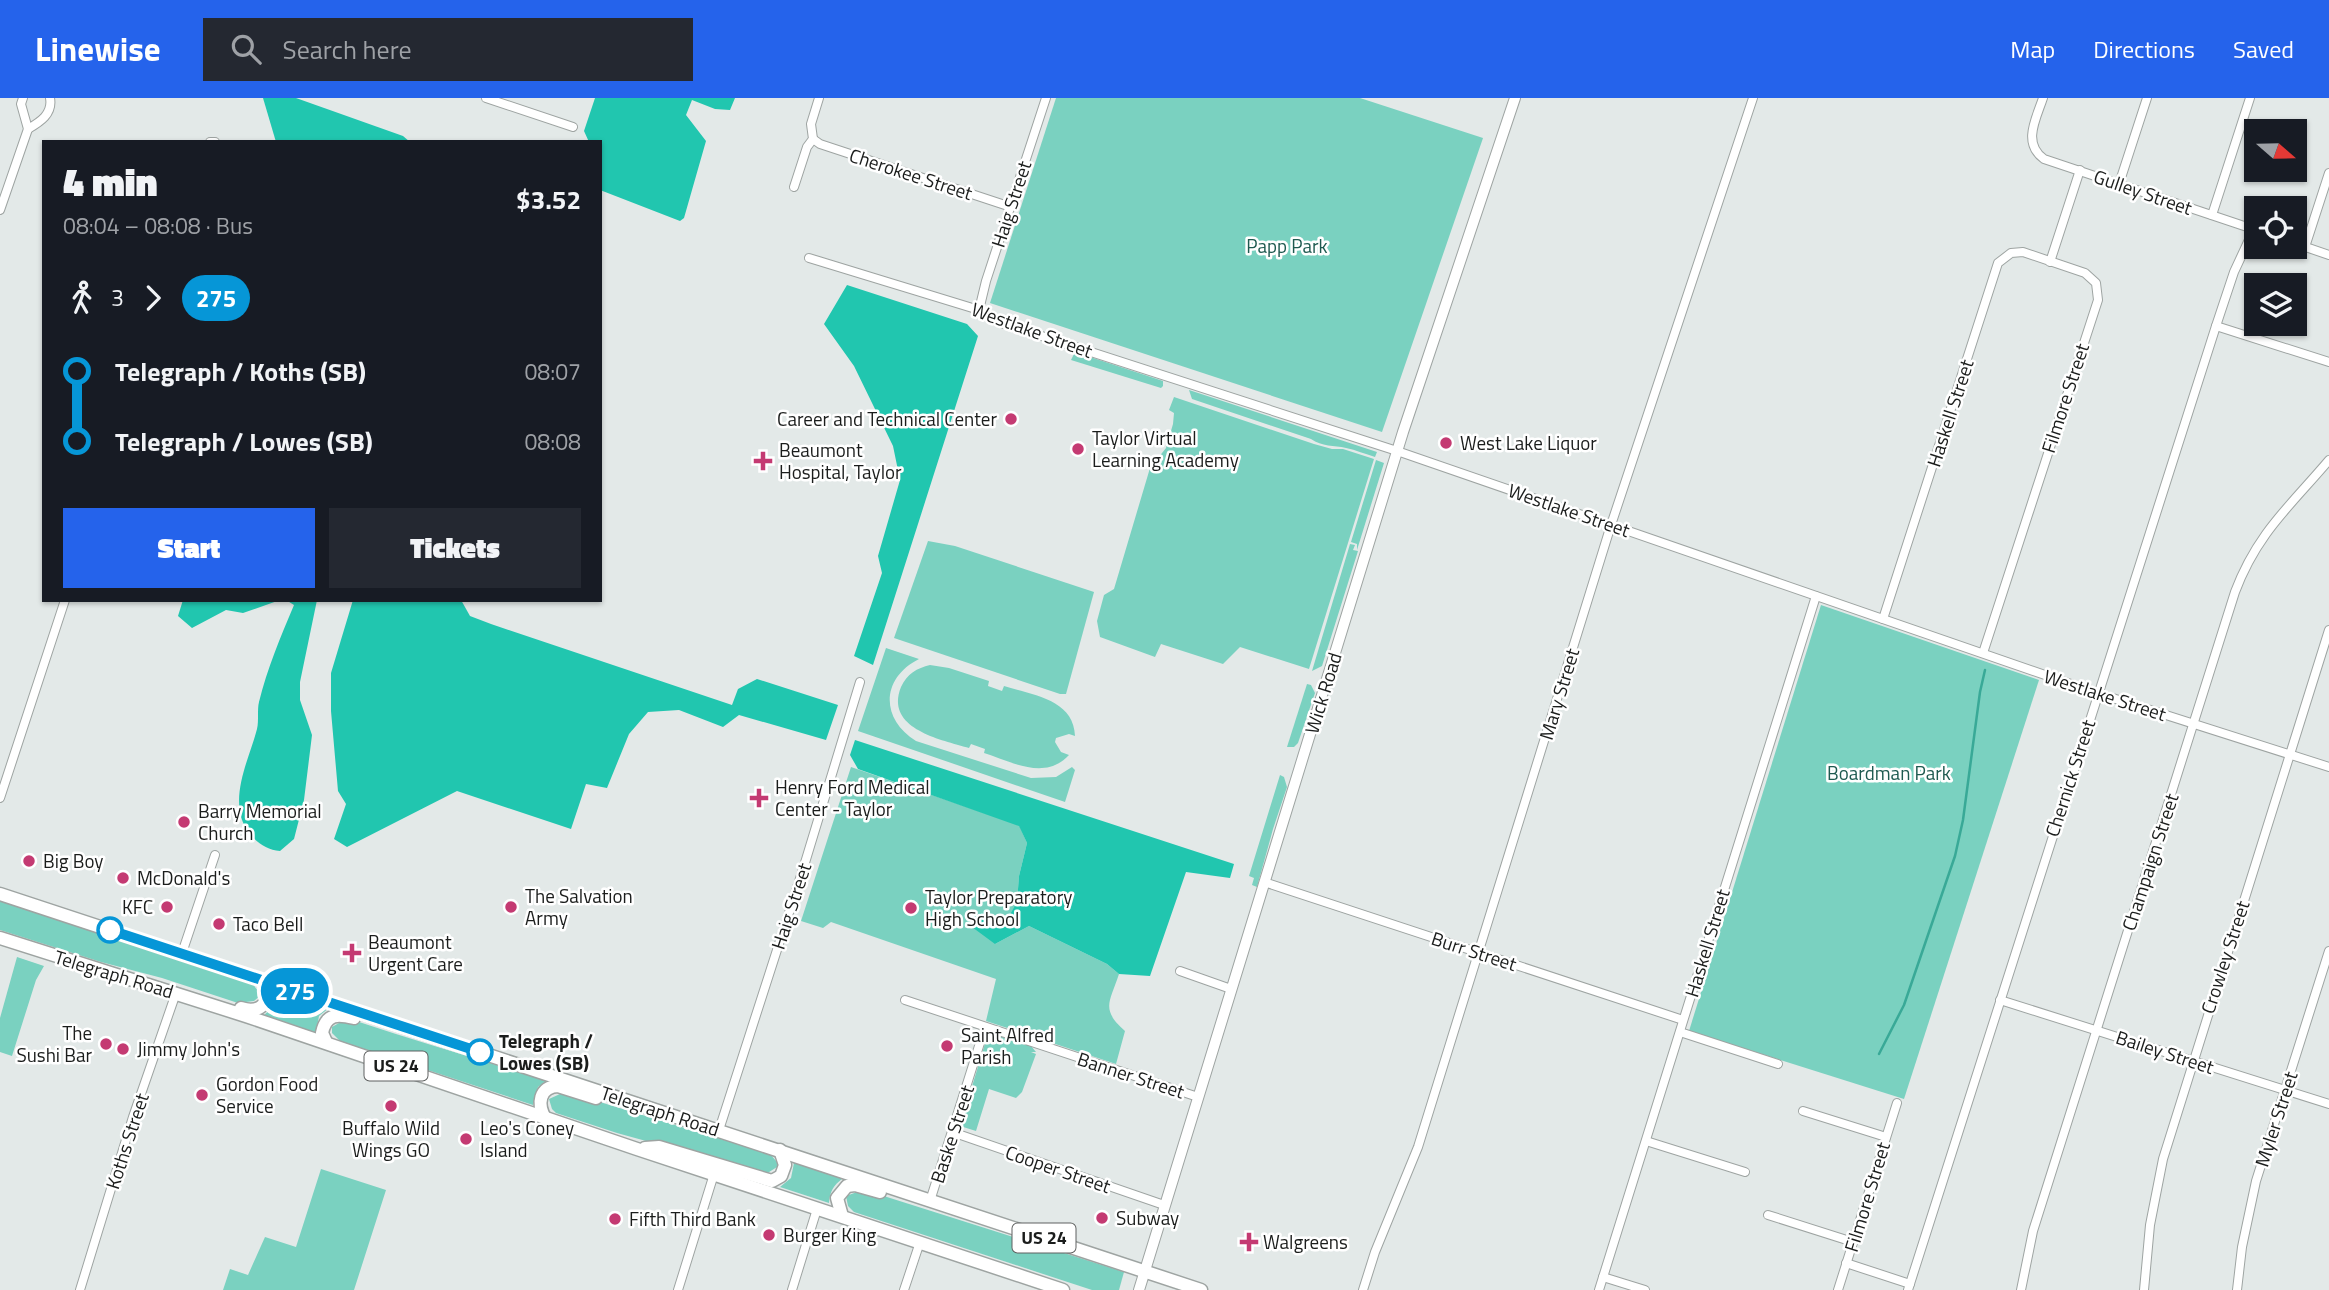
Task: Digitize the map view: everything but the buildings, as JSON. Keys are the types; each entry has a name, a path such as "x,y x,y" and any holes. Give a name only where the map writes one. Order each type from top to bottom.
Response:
{"main road":[{"name":"Telegraph Road","path":"0,894 1201,1290"},
{"name":"Telegraph Road","path":"0,938 326,1042 637,1149 1063,1290"},
{"path":"112,973 145,976 247,1010 256,1010 265,1005 273,983"},
{"path":"326,1042 323,1032 325,1023 333,1015 341,1014 430,1042 462,1046"},
{"path":"545,1118 541,1098 546,1090 555,1086 653,1117 704,1125"},
{"path":"637,1149 659,1147 772,1181 781,1176 785,1165 779,1150"},
{"path":"842,1216 837,1202 839,1193 847,1186 855,1185 949,1214 972,1215"}],"street":[{"path":"0,210 27,129 21,104 23,98"},
{"path":"27,129 46,116 50,98"},
{"path":"486,98 573,127"},
{"path":"794,187 807,147 813,139 811,124 819,98"},
{"name":"Haig Street","path":"979,310 1045,98"},
{"name":"Wick Road","path":"1139,1290 1397,451 1515,98"},
{"name":"Mary Street","path":"1363,1290 1375,1252 1418,1147 1611,525 1753,98"},
{"name":"Gulley Street","path":"2043,98 2032,132 2034,149 2044,159 2244,226"},
{"path":"2119,184 2147,98"},
{"path":"2212,215 2250,98"},
{"name":"Cherokee Street","path":"813,139 820,144 1010,206"},
{"path":"2050,262 2080,170"},
{"path":"2307,241 2329,173"},
{"path":"2307,248 2329,255"},
{"name":"Haskell Street","path":"1883,619 1998,263 2017,252 2050,262"},
{"name":"Chernick Street","path":"1909,1287 2097,693 2234,272 2244,252"},
{"name":"Westlake Street","path":"809,258 979,310 995,321 1397,451 2097,693 2329,767"},
{"name":"Filmore Street","path":"1983,653 2098,300 2098,288 2090,275 2050,262"},
{"path":"2216,326 2329,362"},
{"name":"Champaign Street","path":"2021,1290 2033,1231 2235,592 2249,559 2272,523 2329,460"},
{"name":"Haskell Street","path":"1599,1290 1816,596"},
{"path":"0,798 64,602"},
{"name":"Crowley Street","path":"2144,1290 2156,1189 2193,1061 2329,630"},
{"name":"Haig Street","path":"719,1130 860,682"},
{"path":"182,953 215,855"},
{"name":"Burr Street","path":"1264,882 1683,1020"},
{"name":"Myler Street","path":"2237,1290 2242,1247 2256,1181 2329,951"},
{"path":"1180,971 1231,989"},
{"name":"Koths Street","path":"80,1290 133,1118 176,993"},
{"name":"Banner Street","path":"905,1000 1198,1097"},
{"name":"Bailey Street","path":"2000,1000 2329,1104"},
{"name":"Baske Street","path":"930,1201 985,1027"},
{"path":"1680,1032 1778,1064"},
{"name":"Filmore Street","path":"1838,1290 1897,1104"},
{"path":"1803,1111 1886,1137"},
{"name":"Cooper Street","path":"952,1132 1164,1205"},
{"path":"1646,1140 1745,1172"},
{"path":"678,1290 714,1174"},
{"path":"792,1290 817,1209"},
{"path":"1768,1215 1853,1242"},
{"path":"904,1290 920,1242"},
{"path":"1846,1264 1909,1287"},
{"path":"1603,1277 1644,1290"}],"green space":[{"path":"263,98 296,98 403,136 408,140 275,140"},
{"path":"595,98 735,98 730,110 715,109 692,100 686,115 706,141 684,218 680,221 602,191 602,140 588,140 584,131"},
{"name":"Papp Park","path":"1056,98 1360,98 1483,138 1382,432 990,303"},
{"path":"847,285 967,324 978,336 873,665 854,656 882,573 878,556 900,480 893,446 854,366 824,324"},
{"path":"1075,352 1163,381 1163,386 1161,388 1071,360"},
{"path":"1189,390 1377,452 1375,457 1319,443 1192,399"},
{"path":"1174,397 1314,444 1343,449 1374,459 1309,669 1240,647 1223,664 1161,644 1155,657 1100,637 1097,621 1104,595 1114,589 1150,468 1166,448 1173,424 1174,413 1169,410"},
{"path":"1376,460 1384,463 1357,550 1357,544 1351,542"},
{"path":"928,541 955,546 1094,592 1066,694 894,638"},
{"path":"1350,544 1355,545 1353,550 1358,551 1322,666 1312,671"},
{"path":"182,602 274,602 243,613 226,610 192,628 178,616"},
{"path":"289,602 317,602 300,682 300,700 312,735 304,800 294,839 280,851 263,845 249,833 242,821 239,795 257,729 262,690 294,605"},
{"path":"352,602 462,602 470,616 732,705 738,689 757,679 838,705 826,740 739,715 723,727 679,710 648,712 629,734 607,788 586,784 571,829 457,791 347,847 334,839 346,804 338,791 331,711 331,673"},
{"name":"Boardman Park","path":"1821,605 2039,680 1904,1099 1689,1031"},
{"path":"886,648 919,659 906,667 892,687 891,710 904,732 916,741 1031,778 1056,777 1072,767 1075,770 1065,802 858,731"},
{"path":"930,665 989,681 988,686 1002,691 1004,686 1050,700 1067,714 1073,724 1075,736 1069,734 1056,738 1055,742 1061,752 1069,755 1050,767 1028,767 984,753 985,749 971,744 969,748 918,730 908,723 901,713 898,701 906,678"},
{"path":"1307,684 1311,685 1315,693 1298,743 1294,747 1287,747"},
{"path":"855,740 1234,864 1230,878 1186,872 1150,976 1119,974 1107,964 1029,926 995,944 972,927 980,913 1006,922 1017,902 1019,876 1027,843 1019,826 858,769 850,755"},
{"path":"851,767 1019,825 1027,843 1019,876 1017,903 995,944 1029,926 1107,964 1119,974 1109,1005 1112,1017 1125,1031 1116,1064 986,1021 996,979 831,922 823,928 801,921"},
{"path":"1280,775 1284,777 1287,787 1257,887 1252,885 1254,878 1249,876"},
{"path":"0,901 252,983 261,995 254,1001 238,1003 0,930"},
{"path":"17,957 44,966 36,980 12,1056 0,1052 0,1018"},
{"path":"277,991 329,1008 319,1016 316,1033 263,1016 274,1006"},
{"path":"356,1021 546,1081 538,1087 533,1105 340,1041 332,1033 332,1027 339,1023"},
{"path":"993,1034 1031,1046 1036,1052 1031,1052 1036,1054 1022,1092 1016,1098 989,1089 976,1131 960,1126 987,1037 991,1039"},
{"path":"560,1094 577,1095 770,1154 777,1162 777,1167 766,1174 617,1133 556,1113 549,1099"},
{"path":"794,1163 843,1178 833,1189 829,1203 780,1187 791,1178"},
{"path":"321,1169 386,1190 354,1290 223,1290 230,1269 248,1275 265,1237 296,1247"},
{"path":"868,1191 1124,1272 1119,1290 1092,1290 854,1212 848,1206 846,1196"}],"waterway":[{"path":"1879,1054 1904,1005 1955,856 1963,820 1985,670"}],"bus line":[{"name":"275","path":"110,930 480,1052"}],"place":[{"name":"Career and Technical Center","path":"1011,419"},
{"name":"West Lake Liquor","path":"1446,443"},
{"name":"Taylor Virtual Learning Academy","path":"1078,449"},
{"name":"Beaumont Hospital, Taylor","path":"763,461"},
{"name":"Henry Ford Medical Center - Taylor","path":"759,798"},
{"name":"Barry Memorial Church","path":"184,822"},
{"name":"Big Boy","path":"29,861"},
{"name":"McDonald's","path":"123,878"},
{"name":"KFC","path":"167,907"},
{"name":"The Salvation Army","path":"511,907"},
{"name":"Taylor Preparatory High School","path":"911,908"},
{"name":"Taco Bell","path":"219,924"},
{"name":"Beaumont Urgent Care","path":"352,953"},
{"name":"The Sushi Bar","path":"106,1044"},
{"name":"Saint Alfred Parish","path":"947,1046"},
{"name":"Jimmy John's","path":"123,1049"},
{"name":"Telegraph / Lowes (SB)","path":"480,1052"},
{"name":"Gordon Food Service","path":"202,1095"},
{"name":"Buffalo Wild Wings GO","path":"391,1106"},
{"name":"Leo's Coney Island","path":"466,1139"},
{"name":"Subway","path":"1102,1218"},
{"name":"Fifth Third Bank","path":"615,1219"},
{"name":"Burger King","path":"769,1235"},
{"name":"Walgreens","path":"1249,1242"}]}
